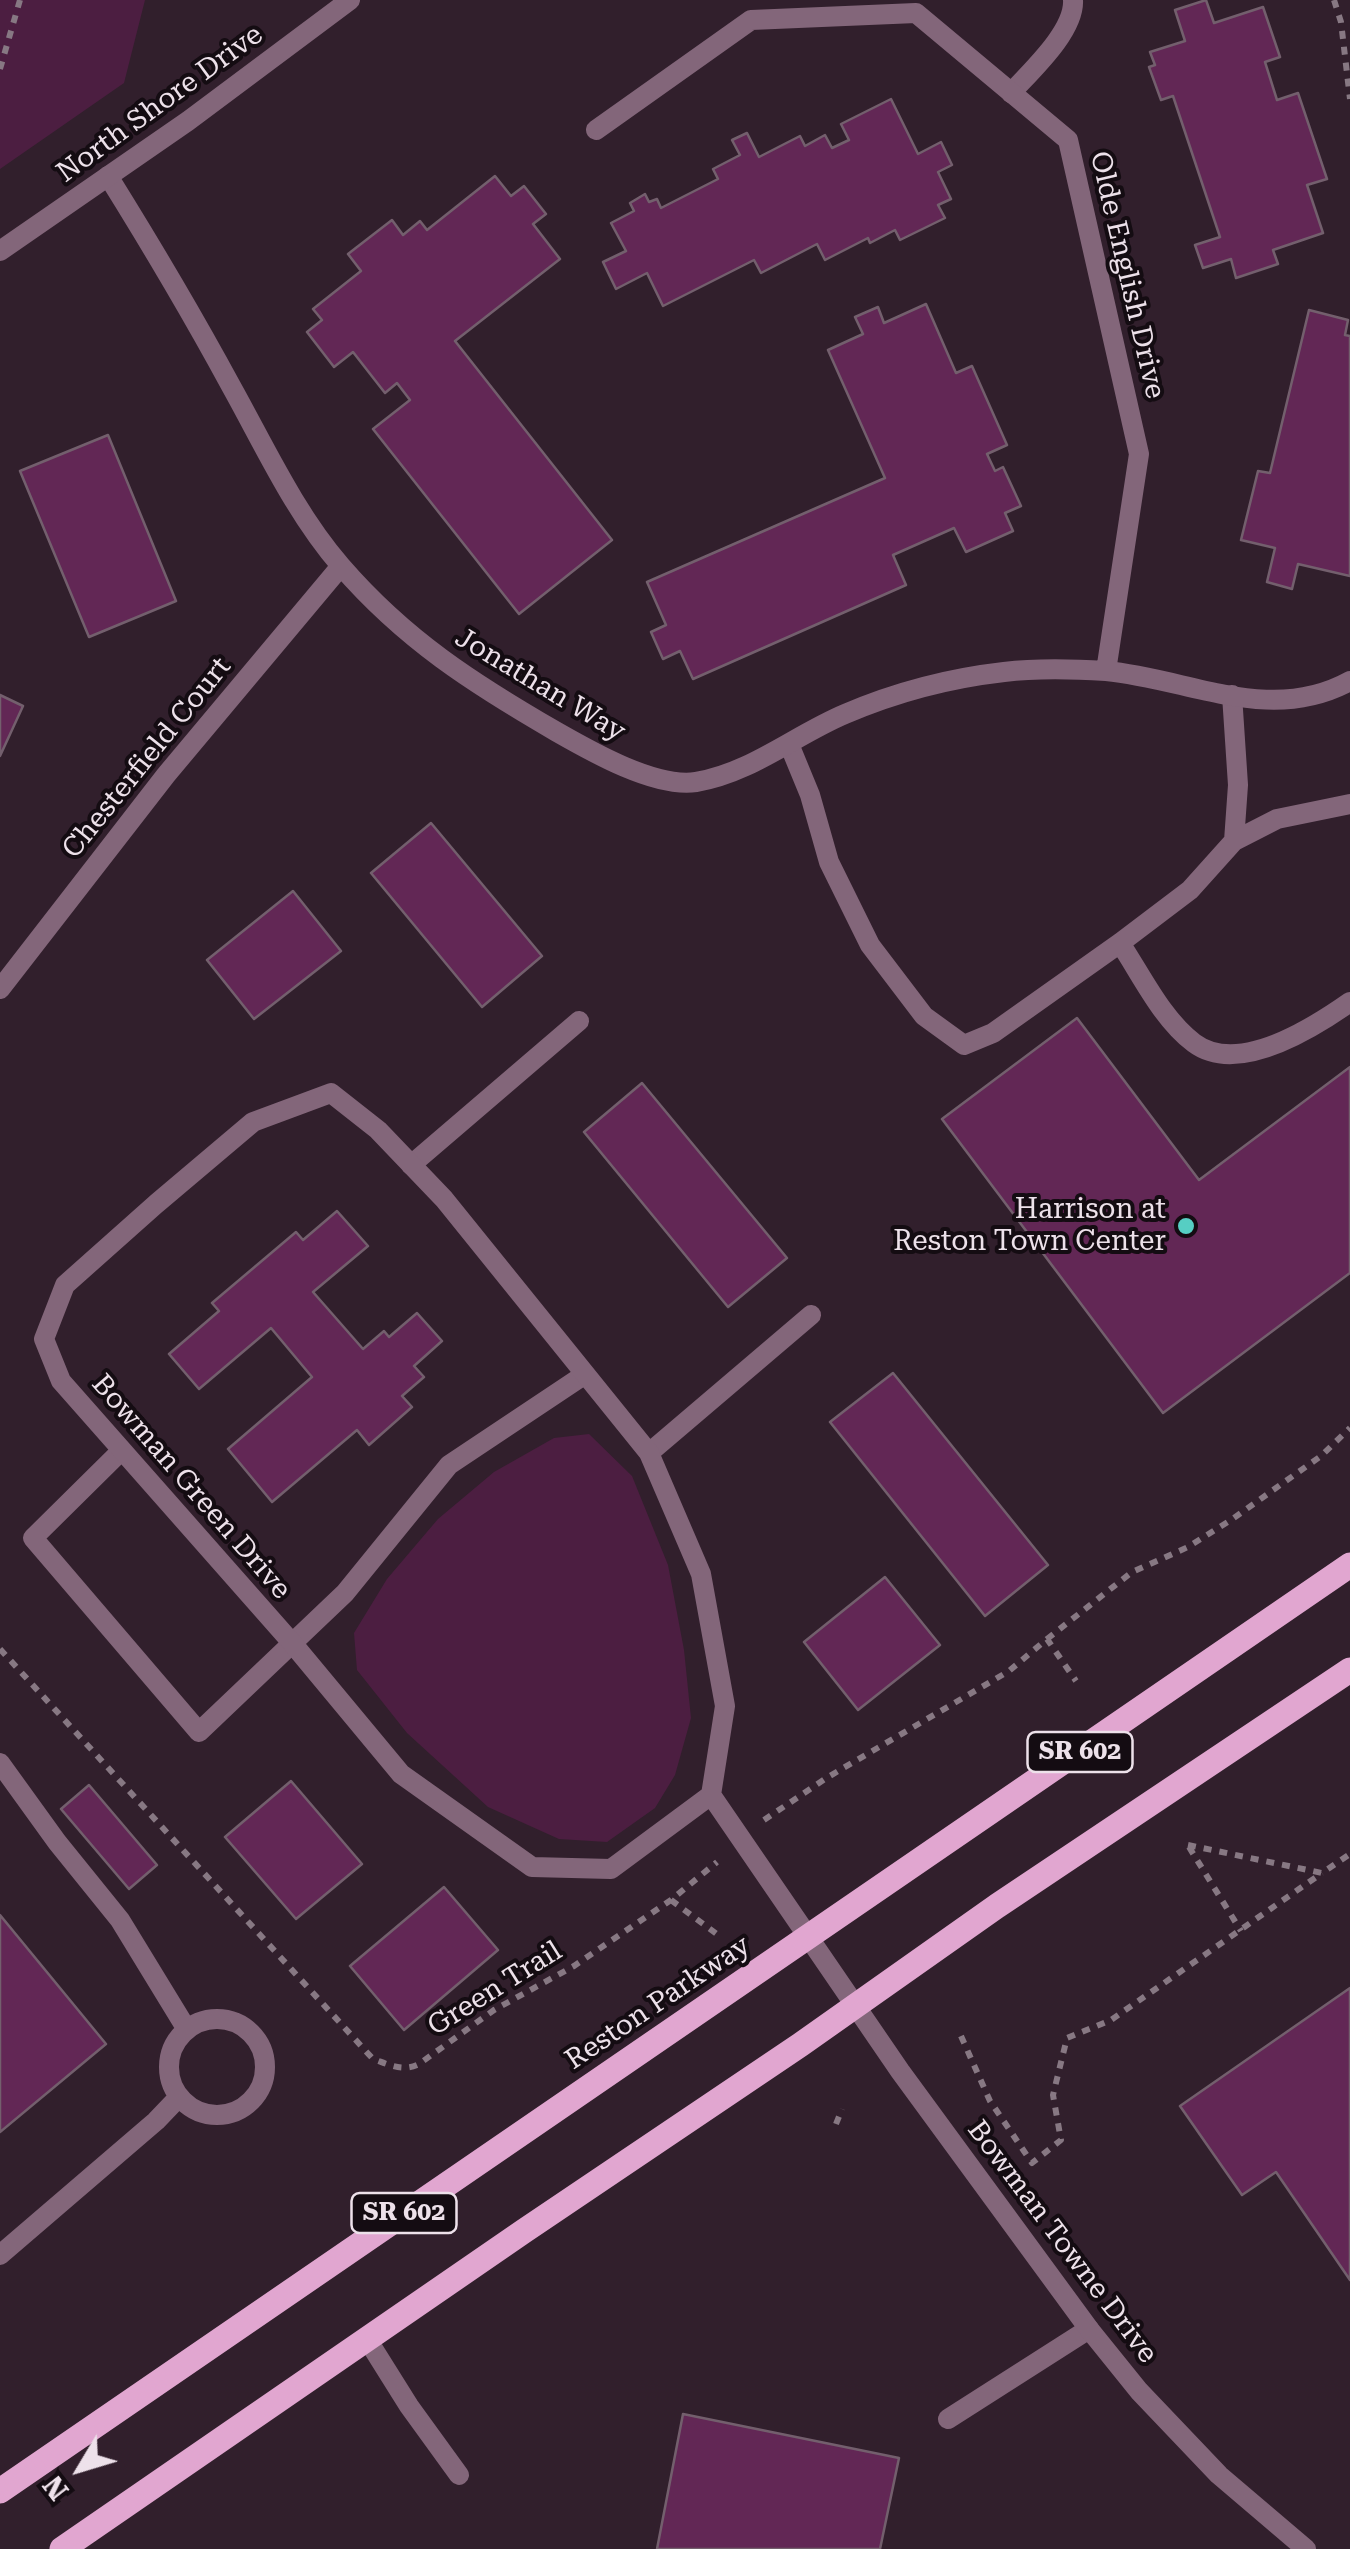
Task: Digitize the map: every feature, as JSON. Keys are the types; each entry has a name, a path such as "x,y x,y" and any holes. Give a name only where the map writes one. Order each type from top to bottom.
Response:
{"main road":[{"name":"Reston Parkway","path":"0,2491 1350,1565"},
{"name":"SR 602","path":"62,2549 998,1906 1350,1670"}],"street":[{"name":"North Shore Drive","path":"0,251 350,0"},
{"path":"1011,92 1057,41 1074,8 1074,0"},
{"name":"Olde English Drive","path":"596,130 752,20 922,7 1068,140 1139,454 1106,672"},
{"name":"Jonathan Way","path":"108,176 170,274 299,510 341,566 420,646 599,756 643,774 692,782 742,768 844,714 911,690 1005,672 1106,672 1232,696 1287,702 1330,692 1350,681"},
{"name":"Chesterfield Court","path":"0,989 166,774 341,566"},
{"path":"1232,696 1238,785 1234,841"},
{"path":"789,744 810,794 828,862 870,945 924,1016 964,1045 993,1032 1120,943 1190,890 1234,841 1277,819 1350,804"},
{"path":"1120,943 1169,1018 1198,1046 1211,1052 1240,1054 1282,1042 1318,1025 1350,1002"},
{"path":"411,1165 580,1021"},
{"name":"Bowman Green Drive","path":"331,1093 378,1130 444,1199 584,1375 648,1453 701,1574 724,1706 711,1795 611,1869 532,1867 402,1774 61,1381 44,1339 65,1285 253,1122 331,1093"},
{"path":"648,1453 811,1315"},
{"path":"121,1450 33,1538 199,1732 345,1593 449,1465 584,1375"},
{"path":"0,1762 120,1920 186,2028"},
{"path":"711,1795 809,1938"},
{"name":"Bowman Towne Drive","path":"809,1938 1089,2329 1139,2391 1219,2475 1306,2549"},
{"path":"210,2018 222,2019 234,2021 255,2036 266,2060 264,2085 248,2106 224,2116 199,2113 178,2098 168,2074 171,2049 186,2028 210,2018"},
{"path":"0,2256 178,2098"},
{"path":"948,2419 1089,2329"},
{"path":"368,2340 459,2475"}],"path":[{"path":"0,69 20,0"},
{"path":"1334,0 1341,22 1350,99"},
{"name":"Green Trail","path":"0,1649 374,2059 408,2070 494,2010 574,1966 671,1900 775,1810 1008,1671 1132,1572 1188,1548 1232,1520 1321,1456 1350,1428"},
{"path":"1047,1639 1076,1682"},
{"path":"1241,1930 1188,1845 1322,1872"},
{"path":"961,2036 990,2100 1032,2163 1062,2140 1053,2095 1068,2038 1111,2020 1350,1854"},
{"path":"671,1900 722,1938"},
{"path":"836,2124 842,2108"}],"shaded area":[{"path":"0,0 145,0 124,83 0,169"},
{"path":"589,1434 632,1476 668,1565 684,1650 691,1718 675,1775 655,1808 607,1842 559,1839 488,1807 407,1733 357,1670 354,1633 387,1579 438,1519 494,1472 554,1438"}],"building":[{"path":"1206,0 1214,23 1263,7 1280,57 1265,62 1277,100 1298,93 1327,179 1307,185 1323,233 1273,250 1278,264 1236,278 1231,259 1203,268 1195,245 1220,237 1173,96 1161,100 1149,67 1155,65 1150,52 1185,41 1175,10"},
{"path":"891,99 918,154 941,142 952,165 938,172 951,199 938,205 945,218 900,240 895,230 870,243 868,238 825,260 817,244 761,273 754,260 663,306 647,273 616,289 603,262 626,251 611,223 634,211 630,203 645,194 649,202 657,199 661,208 718,179 713,169 740,155 732,140 747,133 759,157 800,136 805,146 825,135 832,148 849,140 841,124"},
{"path":"495,176 511,196 524,186 546,214 533,224 560,259 455,341 612,540 519,614 373,429 410,400 397,383 385,393 353,352 334,367 307,332 322,320 313,309 361,271 348,254 392,220 403,235 420,221 427,230"},
{"path":"926,304 956,373 972,366 1007,445 987,454 995,471 1003,467 1021,506 1005,513 1013,531 966,552 954,528 893,555 906,585 693,679 680,651 663,659 651,632 666,625 647,582 885,478 828,350 863,334 855,317 878,307 884,323"},
{"path":"1309,310 1348,320 1345,335 1350,336 1350,576 1298,564 1292,589 1267,582 1275,548 1241,540 1258,471 1270,473"},
{"path":"108,435 176,601 89,637 20,471"},
{"path":"0,695 23,706 0,756"},
{"path":"431,823 542,956 482,1007 371,873"},
{"path":"293,891 341,951 254,1019 207,960"},
{"name":"Harrison at Reston Town Center","path":"1077,1018 1199,1180 1350,1067 1350,1273 1163,1413 942,1119"},
{"path":"642,1083 787,1258 728,1307 584,1132"},
{"path":"337,1211 368,1246 313,1292 363,1349 384,1331 389,1337 417,1313 442,1341 414,1366 424,1377 402,1396 412,1407 369,1445 357,1430 272,1502 228,1449 312,1377 271,1328 199,1389 169,1354 219,1311 212,1303 296,1232 303,1240"},
{"path":"893,1373 1048,1565 985,1616 830,1422"},
{"path":"885,1577 940,1645 858,1710 804,1642"},
{"path":"291,1781 362,1864 296,1919 225,1837"},
{"path":"89,1785 157,1865 129,1889 61,1809"},
{"path":"444,1887 498,1950 404,2030 350,1966"},
{"path":"0,1915 106,2044 0,2132"},
{"path":"1350,1988 1350,2280 1276,2172 1242,2195 1180,2106"},
{"path":"683,2414 899,2458 880,2549 657,2549"}],"place":[{"name":"Harrison at Reston Town Center","path":"1186,1226"}]}
